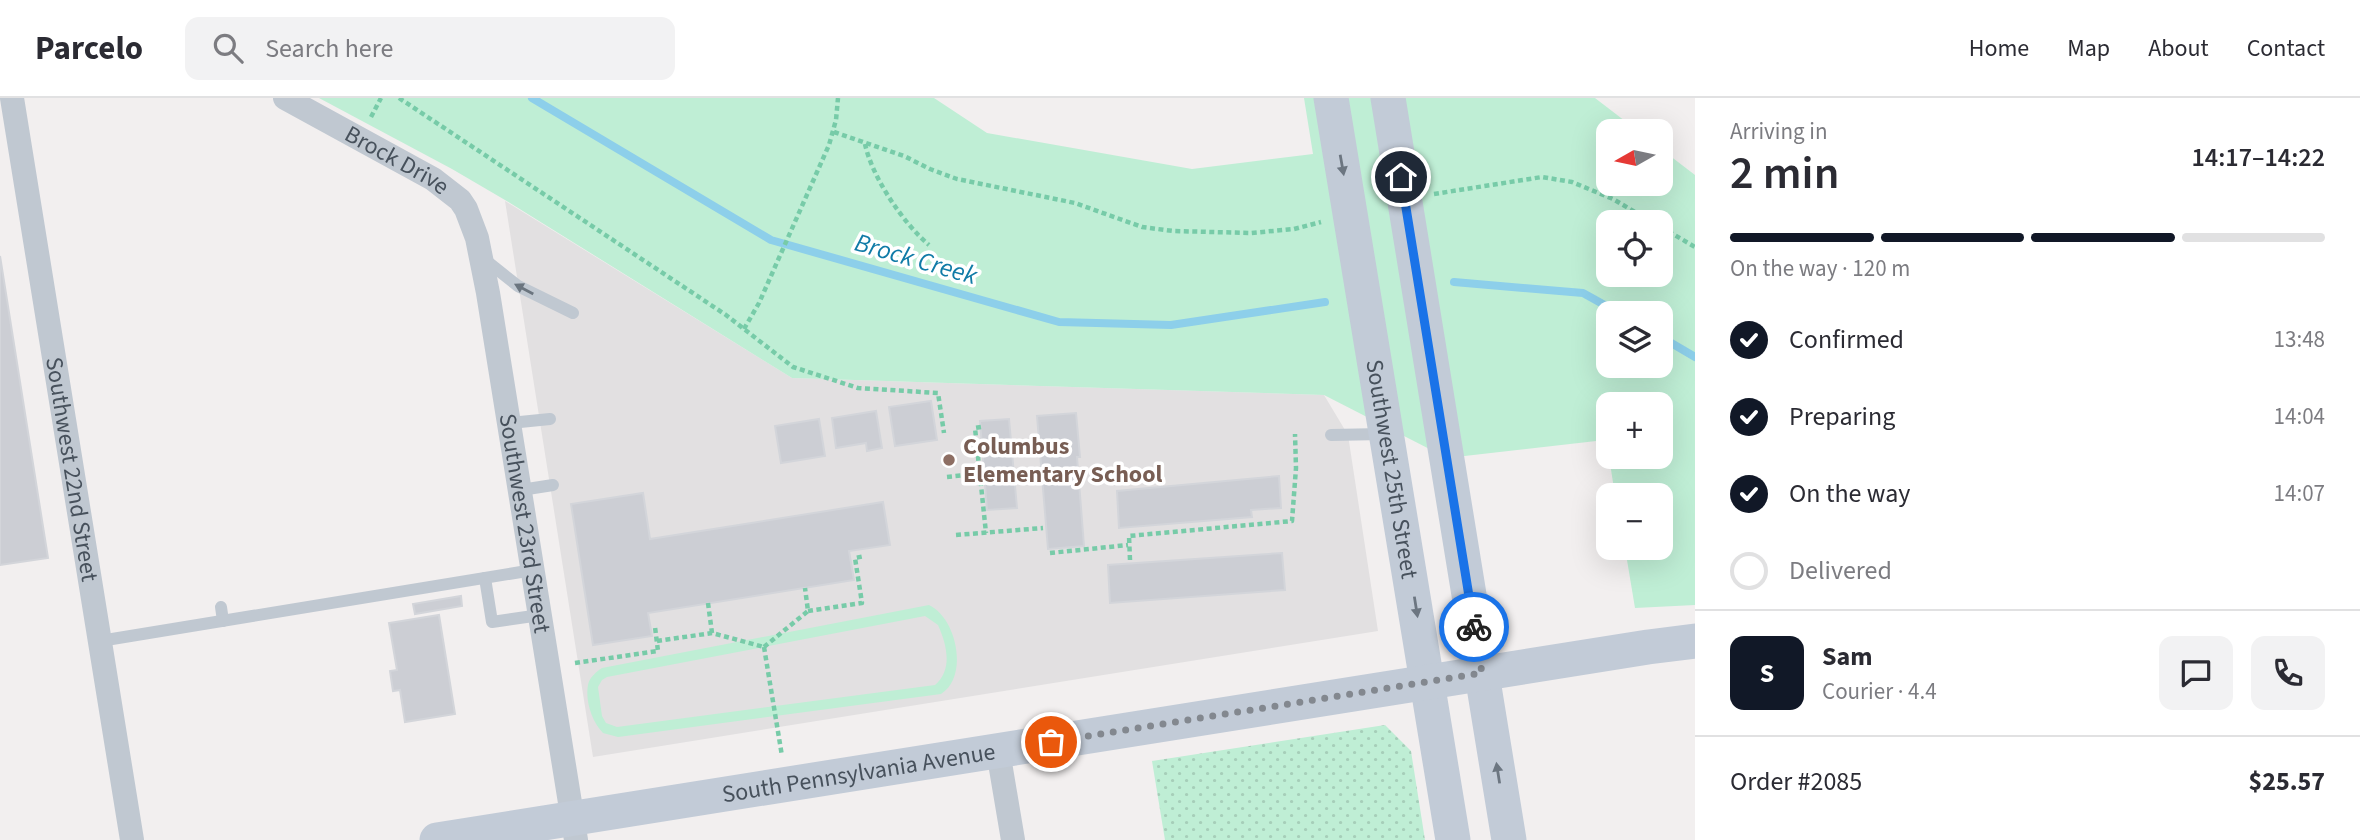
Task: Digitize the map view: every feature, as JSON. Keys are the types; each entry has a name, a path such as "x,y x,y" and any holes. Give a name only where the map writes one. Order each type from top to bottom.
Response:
{"street":[{"name":"Southwest 22nd Street","path":"12,98 132,840"},
{"name":"Brock Drive","path":"285,98 433,180 452,193 466,209"},
{"path":"1333,111 1390,106 1509,840"},
{"name":"Southwest 25th Street","path":"1333,111 1453,840"},
{"name":"Southwest 23rd Street","path":"466,209 481,257 510,423 574,829"},
{"name":"South Pennsylvania Avenue","path":"437,840 574,829 998,751 1695,641"},
{"path":"998,751 1013,840"}],"lane":[{"path":"481,257 518,286 573,313"},
{"path":"510,423 550,419"},
{"path":"1331,435 1387,434"},
{"path":"520,490 552,485"},
{"path":"100,641 172,635 223,621 533,570"},
{"path":"485,578 492,622 540,615"},
{"path":"221,607 223,621"}],"path":[{"path":"399,98 744,329 758,342 800,370 858,388 938,393 944,433"},
{"path":"744,329 759,303 810,191 834,132 838,98"},
{"path":"834,132 957,178 1051,197 1142,226 1173,231 1251,233 1294,229 1311,226 1350,209"},
{"path":"865,144 867,155 898,210 914,232 929,245"},
{"path":"1405,198 1542,177 1573,182 1632,210"},
{"path":"1673,234 1695,247"},
{"path":"981,427 975,428 982,473 986,533"},
{"path":"1130,560 1129,536 1292,521 1296,468 1295,434"},
{"path":"947,477 982,473"},
{"path":"956,535 1043,528"},
{"path":"1050,553 1128,545"},
{"path":"764,647 808,611 862,603 855,558 865,556"},
{"path":"805,588 808,611"},
{"path":"708,603 712,633"},
{"path":"575,663 658,651 655,627"},
{"path":"657,641 712,633 764,647"},
{"path":"764,647 782,757"}],"shaded area":[{"name":"Columbus Elementary School","path":"505,201 792,378 1324,395 1348,435 1378,631 593,757"}],"green space":[{"path":"319,98 934,98 987,133 1192,169 1313,154 1304,98 1595,98 1622,119 1596,119 1596,196 1673,196 1673,158 1695,175 1695,605 1635,608 1627,560 1673,560 1673,483 1613,483 1611,469 1673,469 1673,392 1596,392 1596,441 1447,458 1324,395 792,378 505,200"},
{"path":"929,605 947,622 956,648 957,662 950,686 941,694 618,737 603,733 590,711 587,691 589,682 602,668","holes":["925,616 938,625 947,657 944,672 935,685 617,727 606,723 602,716 598,687 607,677"]},
{"path":"1385,725 1411,751 1425,840 1165,840 1152,761"}],"building":[{"path":"0,256 48,558 0,565"},
{"path":"931,401 937,440 895,446 889,407"},
{"path":"876,411 882,448 867,451 866,443 836,448 832,418"},
{"path":"1076,413 1084,546 1048,549 1037,416"},
{"path":"819,419 825,456 781,463 775,426"},
{"path":"1009,419 1017,508 987,510 980,421"},
{"path":"1279,476 1281,508 1251,510 1252,517 1119,528 1117,491"},
{"path":"643,493 650,539 883,502 890,545 849,551 854,580 648,613 652,636 593,645 571,504"},
{"path":"1282,553 1285,590 1110,603 1108,565"},
{"path":"461,596 462,606 415,614 413,604"},
{"path":"439,615 455,714 405,722 400,690 393,691 390,671 397,670 389,623"}],"waterway":[{"name":"Brock Creek","path":"532,98 771,240 1059,322 1171,325 1325,302"},
{"name":"Brock Creek","path":"1454,282 1583,293 1597,301"},
{"name":"Brock Creek","path":"1673,344 1695,357"}],"way so far":[{"path":"1051,742 1482,673 1474,627"}],"place":[{"name":"Columbus Elementary School","path":"949,460"}],"route":[{"path":"1401,177 1474,627"}]}
